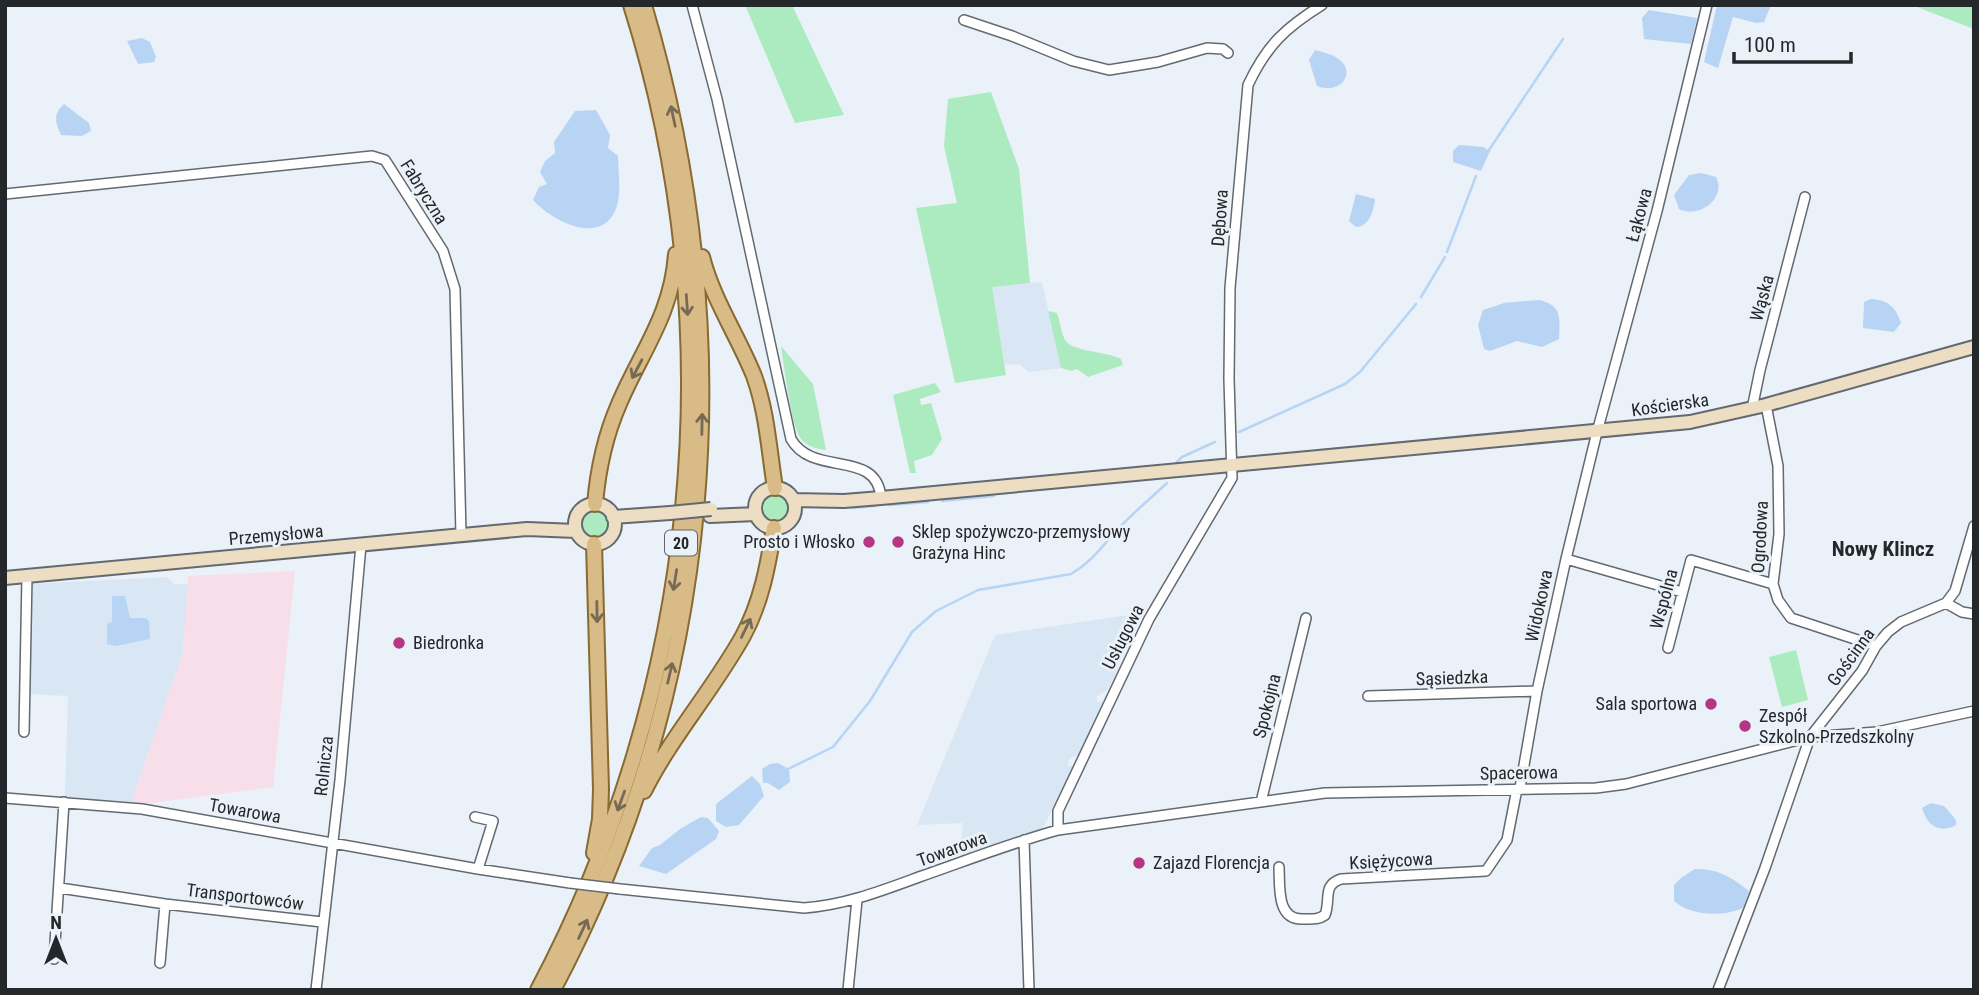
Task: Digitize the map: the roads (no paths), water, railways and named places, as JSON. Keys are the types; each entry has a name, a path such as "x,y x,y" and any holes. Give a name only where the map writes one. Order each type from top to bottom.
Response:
{"main road":[{"name":"20","path":"538,990 573,921 597,862 624,793 644,728 664,643 680,545 687,473 690,397 683,210 631,5"},
{"name":"20","path":"553,990 599,895 653,741 685,598 696,511 702,436 701,338 673,116 644,5"},
{"path":"683,210 711,288 753,376 762,404 775,488"},
{"path":"595,503 604,444 611,421 667,304 683,210"},
{"name":"Kościerska","path":"881,498 1690,422 1752,409 1974,347"},
{"path":"775,488 786,491 794,506 790,521 774,528 763,524 755,509 760,494 775,488"},
{"path":"794,506 881,498"},
{"path":"595,503 606,507 614,522 605,541 594,544 585,541 575,525 584,506 595,503"},
{"path":"614,522 755,509"},
{"name":"Przemysłowa","path":"5,578 575,525"},
{"path":"631,809 639,802 657,769 743,636 764,583 774,528"},
{"path":"594,544 601,789 600,818 594,854 597,862"}],"street":[{"path":"692,5 717,99 791,439 808,457 868,471 880,484 881,498"},
{"name":"Dębowa","path":"1231,466 1230,288 1248,85 1258,63 1291,24 1322,5"},
{"name":"Łąkowa","path":"1597,432 1657,211 1707,5"},
{"path":"964,20 1073,61 1109,70 1158,62 1208,48 1223,49 1228,53"},
{"name":"Fabryczna","path":"5,194 372,156 386,160 443,250 455,289 461,535"},
{"name":"Wąska","path":"1752,409 1805,197"},
{"name":"Ogrodowa","path":"1766,405 1778,466 1779,534 1773,584 1778,600 1791,618 1876,646"},
{"name":"Widokowa","path":"1518,788 1566,559 1597,432"},
{"name":"Usługowa","path":"1058,830 1058,811 1128,660 1149,619 1232,478 1231,466"},
{"path":"1974,526 1955,591 1946,603 1962,612 1974,614"},
{"name":"Rolnicza","path":"316,990 340,780 361,545"},
{"path":"1566,559 1682,592"},
{"name":"Wspólna","path":"1668,648 1691,559 1773,584"},
{"path":"24,732 27,576"},
{"name":"Gościnna","path":"1718,990 1765,868 1810,737 1862,671 1876,646 1901,622 1946,603"},
{"name":"Spokojna","path":"1261,802 1306,618"},
{"name":"Sąsiedzka","path":"1368,696 1537,691"},
{"name":"Spacerowa","path":"1058,830 1325,793 1596,788 1626,784 1810,737 1877,732 1974,711"},
{"name":"Księżycowa","path":"1279,867 1281,906 1297,920 1325,915 1328,888 1341,878 1486,871 1507,840 1518,788"},
{"name":"Towarowa","path":"5,798 142,809 570,883 804,908 857,900 1058,830"},
{"path":"54,959 64,802"},
{"path":"475,817 493,821 478,869"},
{"path":"1024,840 1029,990"},
{"name":"Transportowców","path":"60,888 165,904 322,922"},
{"path":"848,990 857,900"},
{"name":"Transportowców","path":"160,963 165,904"}],"water":[{"path":"1717,5 1771,5 1764,22 1756,23 1733,17 1718,68 1704,62"},
{"path":"1649,10 1697,18 1691,44 1644,39 1642,18"},
{"path":"142,38 150,42 156,57 154,62 138,64 127,41"},
{"path":"1315,50 1332,55 1343,63 1346,75 1340,85 1334,88 1317,86 1309,60"},
{"path":"64,104 89,123 91,131 82,136 61,135 56,118"},
{"path":"596,110 610,135 608,148 618,156 619,197 610,219 602,225 581,228 559,220 533,200 539,187 547,184 540,172 545,161 555,153 554,142 575,111"},
{"path":"1459,145 1483,147 1490,151 1481,171 1453,162 1453,151"},
{"path":"1701,173 1716,177 1718,192 1714,199 1709,205 1695,211 1679,209 1674,195 1689,175"},
{"path":"1356,194 1375,199 1367,221 1356,227 1349,221"},
{"path":"1871,299 1887,303 1897,313 1901,323 1894,332 1863,328 1864,302"},
{"path":"1539,300 1556,309 1559,339 1542,347 1517,341 1490,351 1484,349 1478,325 1483,310 1504,303"},
{"path":"112,596 125,596 130,618 146,618 149,621 150,639 116,646 107,644 107,624 112,622"},
{"path":"778,763 789,769 790,782 779,790 763,783 762,769"},
{"path":"752,776 760,784 764,796 739,825 726,827 716,821 716,804"},
{"path":"1931,803 1944,806 1956,820 1956,825 1945,829 1931,824 1922,808"},
{"path":"701,817 708,818 719,831 716,839 666,874 639,866 652,848"},
{"path":"1695,869 1711,870 1724,875 1749,891 1743,908 1726,913 1707,914 1689,910 1674,901 1674,885"}],"waterway":[{"path":"1487,153 1563,39"},
{"path":"1447,252 1476,176"},
{"path":"1421,297 1445,257"},
{"path":"1239,432 1345,384 1360,372 1416,304"},
{"path":"1175,464 1182,457 1215,442"},
{"path":"786,770 833,747 870,701 912,632 936,611 978,590 1071,574 1091,559 1124,523 1167,483"},
{"path":"942,501 994,496"},
{"path":"889,505 928,502"},
{"path":"852,508 875,506"}],"place":[{"name":"Prosto i Włosko","path":"869,542"},
{"name":"Sklep spożywczo-przemysłowy Grażyna Hinc","path":"898,542"},
{"name":"Biedronka","path":"399,643"},
{"name":"Sala sportowa","path":"1711,704"},
{"name":"Zespół Szkolno-Przedszkolny","path":"1745,726"},
{"name":"Zajazd Florencja","path":"1139,863"}],"district":[{"name":"Nowy Klincz","path":"1883,549"}]}
